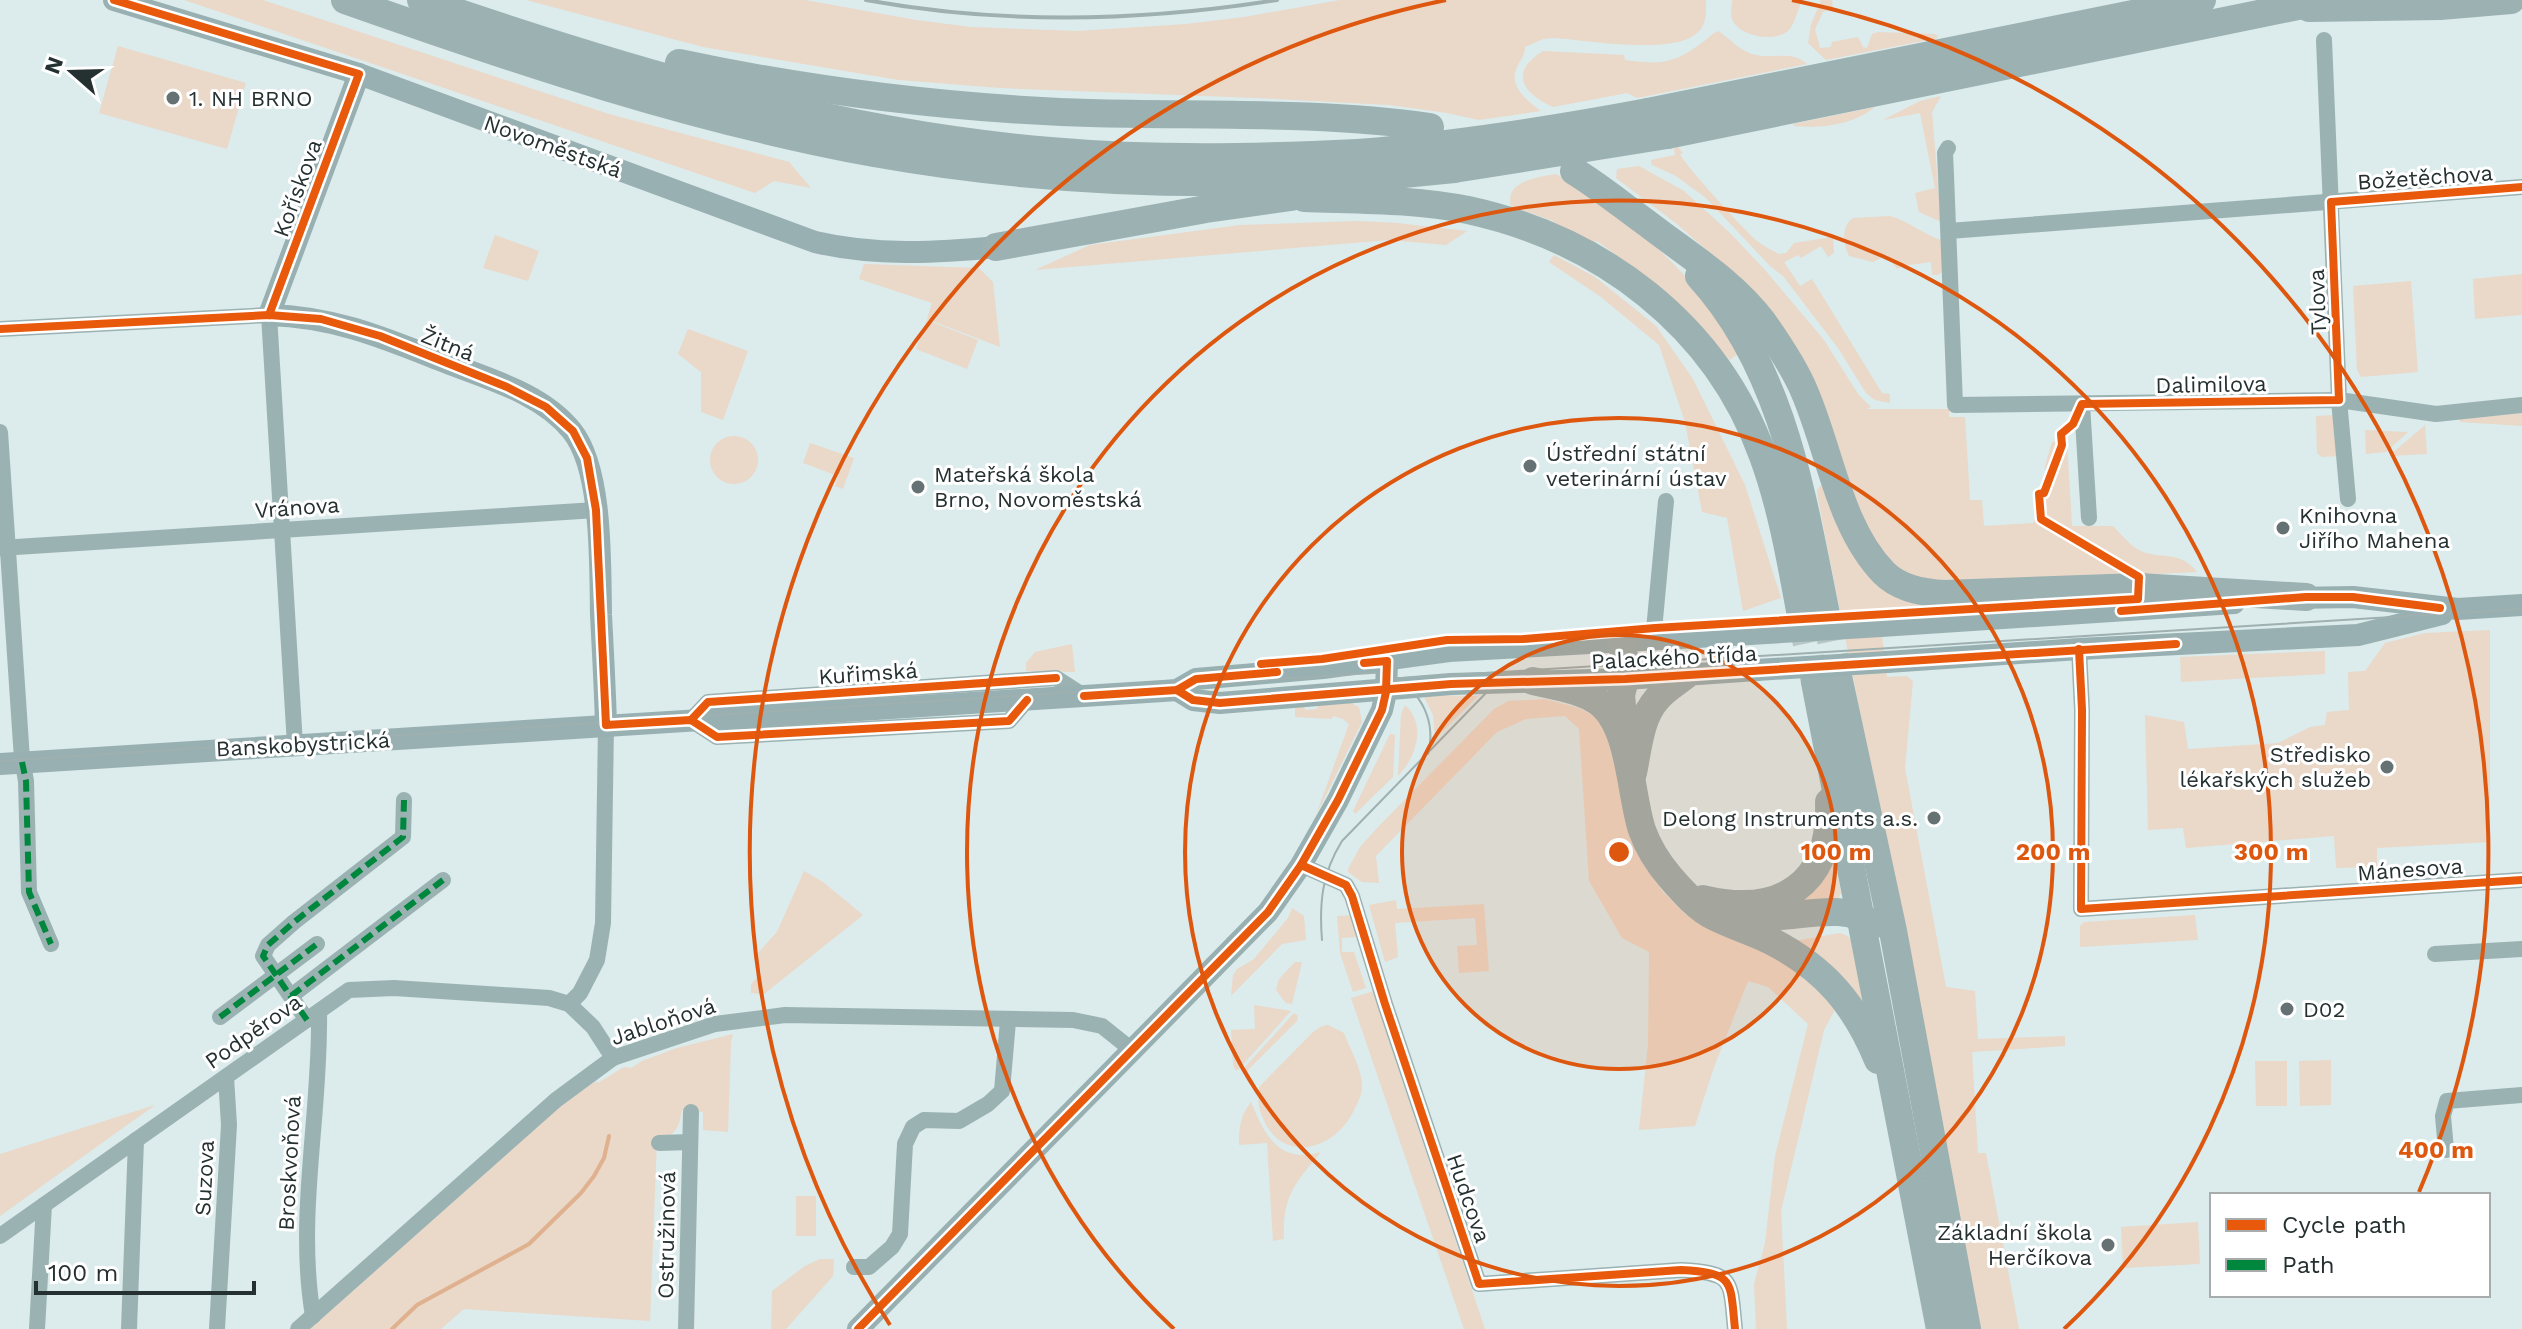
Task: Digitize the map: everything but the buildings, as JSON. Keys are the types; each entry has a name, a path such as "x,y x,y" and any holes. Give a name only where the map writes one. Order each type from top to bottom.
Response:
{"highway":[{"path":"345,0 567,75 723,119 817,141 889,155 1028,174 1200,183 1330,180 1452,170 1667,135 2327,0"},
{"path":"421,0 593,57 751,100 847,122 1049,151 1128,156 1275,157 1448,145 1570,127 2202,0"},
{"path":"2284,9 2440,6 2511,0"},
{"path":"487,22 767,80 919,100 1090,113 1325,117 1430,127"},
{"path":"996,247 1206,209 1375,189 1452,170"},
{"path":"1574,171 1726,282 1761,320 1801,384 1848,516 1860,540 1885,573 1904,586 1926,594 2139,587 2306,597"},
{"path":"1105,180 1179,195 1382,200 1466,210 1547,234 1624,275 1659,304 1722,375 1751,427 1814,615 1792,457 1763,375 1739,330 1711,289 1648,224"},
{"path":"1623,642 1625,679 1621,695 1638,815 1647,841 1665,871 1702,899 1737,912 1765,918 1846,911 1861,916 1879,933 1903,983"},
{"path":"1632,760 1651,707 1658,697 1687,674"},
{"path":"1533,681 1582,694 1601,703 1632,760"},
{"path":"1702,899 1737,906 1775,901 1792,892 1810,873 1823,850 1829,824 1827,682 1880,872 1967,1329"},
{"path":"1827,737 1940,1329"},
{"path":"1752,933 1776,934 1841,926 1873,909 1877,902 1880,872"},
{"path":"1702,899 1698,906 1801,959 1845,998 1863,1027 1899,1113"}],"street":[{"name":"Novoměstská","path":"114,0 359,74 815,242 846,249 914,253 996,247"},
{"name":"Tylova","path":"2324,40 2339,400 2348,499"},
{"name":"Kořískova","path":"295,745 269,315 359,74"},
{"name":"Dalimilova","path":"1948,148 1945,153 1955,405 2339,400 2436,414 2522,405"},
{"name":"Božetěchova","path":"1949,231 2522,187"},
{"name":"Žitná","path":"0,329 269,315 321,319 365,331 507,387 546,407 573,431 587,458 596,510 606,725"},
{"path":"2082,404 2089,518"},
{"path":"0,432 11,763 26,781 29,892 51,944"},
{"name":"Palackého třída","path":"1653,641 1666,501"},
{"name":"Vránova","path":"4,548 596,510"},
{"name":"Palackého třída","path":"1084,696 1177,690 1196,679 1387,661 1449,651 1653,641 2306,597 2353,597 2458,609 2522,605"},
{"name":"Palackého třída","path":"1177,690 1193,700 1220,703 1386,689 1625,679 2079,649 2358,635 2458,609"},
{"name":"Mánesova","path":"2079,649 2082,710 2081,909 2522,880"},
{"path":"858,1329 1268,912 1301,865 1345,787 1382,710 1387,661"},
{"name":"Kuřimská","path":"691,720 708,702 1056,678 1084,696"},
{"name":"Kuřimská","path":"606,725 1084,696"},
{"path":"606,725 603,923 597,960 580,993 569,1004 593,1027 613,1058"},
{"name":"Banskobystrická","path":"11,763 606,725"},
{"path":"313,1016 291,996 263,956 268,945 294,922 403,837 404,800"},
{"name":"Hudcova","path":"1301,865 1346,885 1352,896 1479,1284 1681,1270 1712,1272 1724,1278 1731,1289 1735,1329"},
{"name":"Podpěrova","path":"291,996 443,880"},
{"path":"220,1017 317,944"},
{"path":"2435,954 2522,949"},
{"name":"Podpěrova","path":"0,1236 349,990 394,988 549,998 569,1004"},
{"name":"Jabloňová","path":"298,1329 556,1100 613,1058 693,1030 785,1015 1073,1020 1102,1026 1132,1050"},
{"name":"Broskvoňová","path":"313,1016 307,1230 307,1283 313,1316"},
{"path":"854,1267 869,1267 892,1247 900,1234 905,1144 913,1127 924,1120 959,1121 988,1104 1002,1091 1008,1021"},
{"name":"Suzova","path":"217,1329 229,1125 226,1077"},
{"path":"2446,1150 2443,1116 2447,1101 2522,1095"},
{"name":"Ostružinová","path":"686,1329 691,1112"},
{"path":"129,1329 136,1140"},
{"name":"Ostružinová","path":"659,1143 690,1142"},
{"path":"37,1329 44,1205"}],"shaded area":[{"path":"184,0 263,0 609,114 789,162 811,188 774,181 755,193"},
{"path":"526,0 805,0 971,27 1077,31 1186,24 1340,0 1706,0 1706,8 1700,30 1689,38 1673,43 1632,45 1554,38 1525,47 1515,82 1521,94 1541,111 1479,120 1389,105 1000,88 899,80 703,47"},
{"path":"1732,0 1802,0 1789,30 1767,37 1750,34 1736,25 1731,17"},
{"path":"1821,0 1832,0 1833,8 1823,12 1815,29 1820,48 1831,47 1832,42 1858,37 1863,47 1867,48 1872,34 1878,32 1936,34 1938,38 1826,60 1808,43"},
{"path":"1718,31 1750,53 1795,57 1807,64 1637,98 1627,93 1553,107 1527,89 1524,82 1526,67 1543,51 1624,55 1625,60 1666,61 1684,55"},
{"name":"1. NH BRNO","path":"118,46 246,83 227,149 99,113"},
{"path":"1941,96 1932,112 1941,222 1919,212 1915,193 1935,188 1920,113 1883,120 1920,101"},
{"path":"1875,107 1858,118 1837,124 1804,127 1793,124"},
{"path":"1678,147 1684,160 1715,197 1759,243 1779,254 1786,253 1794,243 1833,234 1834,253 1828,257 1821,246 1801,258 1798,255 1784,262 1800,286 1812,279 1882,393 1890,394 1890,403 1875,400 1866,393 1838,348 1783,276 1706,198 1676,176 1652,165 1651,160 1675,155 1674,148"},
{"path":"1639,166 1684,191 1765,270 1824,340 1858,394 1871,407 1866,409 1949,409 1949,417 1965,417 1970,500 1982,500 1984,526 2033,523 2045,501 2045,466 2052,442 2067,442 2072,526 2113,526 2139,550 2178,558 2197,572 1932,585 1889,564 1711,254 1616,178 1617,169"},
{"path":"1556,174 1599,201 1659,249 1710,306 1739,353 1730,360 1664,290 1597,241 1594,244 1553,225 1553,221 1511,206 1510,198 1517,186"},
{"path":"1890,216 1944,241 1944,270 1932,275 1931,262 1897,269 1887,255 1873,262 1849,256 1844,236 1849,221 1853,218"},
{"path":"1357,221 1467,231 1446,245 1389,240 1035,270 1090,245 1240,225"},
{"path":"495,235 539,251 528,281 483,268"},
{"path":"1554,255 1595,277 1656,326 1693,379 1745,485 1781,598 1743,611 1727,518 1702,512 1685,422 1659,345 1601,297 1549,262"},
{"path":"864,264 979,268 993,282 1000,347 927,319 932,303 859,279"},
{"path":"2522,274 2522,315 2475,319 2473,279"},
{"path":"2411,281 2418,372 2361,377 2357,370 2353,286"},
{"path":"927,320 978,340 967,369 916,349"},
{"path":"688,329 748,351 723,420 701,412 701,372 678,354"},
{"path":"2522,413 2522,426 2460,422 2460,419"},
{"path":"2334,415 2339,456 2322,457 2317,453 2316,416"},
{"path":"2425,425 2427,454 2389,456"},
{"path":"2365,430 2408,432 2386,452 2366,454"},
{"path":"734,436 751,443 758,460 751,477 734,484 717,477 710,460 717,443"},
{"path":"810,443 854,458 843,489 835,486 838,476 803,463"},
{"path":"1822,484 1874,572 1977,604 1879,611 1887,677 1907,676 1913,681 1905,768 1946,987 1975,991 1978,1039 2065,1036 2065,1046 1972,1052 1978,1153 1986,1153 2019,1329 1981,1329 1818,499 1817,490"},
{"path":"2490,630 2490,842 2377,848 2377,867 2336,868 2334,836 2186,848 2183,828 2148,830 2145,715 2184,722 2188,749 2278,743 2310,727 2325,725 2327,712 2349,710 2348,672 2365,671 2385,643 2425,633"},
{"path":"1072,644 1075,672 1026,671 1026,663 1035,652"},
{"path":"2325,651 2325,674 2181,682 2180,657"},
{"path":"1423,695 1478,696 1435,739 1433,715"},
{"path":"1545,699 1579,708 1596,717 1600,712 1641,860 1663,892 1685,914 1776,955 1837,1006 1824,1030 1781,1211 1787,1329 1756,1329 1754,1284 1765,1243 1775,1156 1808,1024 1768,987 1748,981 1695,1126 1639,1130 1648,1044 1649,952 1622,938 1589,881 1579,729 1565,716 1526,719 1497,732 1376,856 1379,883 1362,882 1348,872 1360,847 1494,709 1508,701"},
{"path":"1351,703 1359,707 1362,722 1316,815 1349,724 1333,716 1332,719 1295,717 1295,706 1304,706 1305,710 1317,709 1318,705"},
{"path":"1405,705 1412,713 1417,731 1410,760 1398,776 1401,714"},
{"path":"1390,734 1395,735 1393,777 1355,814 1353,811"},
{"path":"1834,856 1841,893 1837,903 1788,903"},
{"path":"804,871 823,882 863,915 764,994 751,993 751,984 761,973 756,955 777,932"},
{"path":"1396,900 1397,909 1484,904 1489,971 1459,973 1457,946 1477,945 1475,918 1395,923 1398,957 1385,962 1369,905"},
{"path":"1292,908 1304,916 1306,940 1282,944 1231,996 1233,975 1237,969 1254,959 1288,918"},
{"path":"1354,915 1389,1041 1485,1329 1464,1329 1351,998 1374,991 1356,937 1342,938 1342,952 1354,952 1366,988 1353,992 1340,953 1337,916"},
{"path":"2195,915 2198,940 2080,947 2080,926 2084,922"},
{"path":"1840,933 1851,941 1864,1006 1794,941"},
{"path":"1295,962 1302,962 1292,1004 1286,1003 1276,990 1279,979"},
{"path":"1254,1005 1291,1011 1235,1070 1231,1030 1255,1029"},
{"path":"1294,1013 1298,1016 1297,1021 1246,1072 1245,1067"},
{"path":"1328,1025 1344,1033 1360,1073 1361,1093 1352,1114 1331,1137 1319,1144 1293,1146 1270,1131 1258,1101 1260,1086 1313,1032"},
{"path":"733,1034 728,1132 703,1130 703,1112 682,1110 676,1130 657,1139 650,1321 464,1309 441,1329 310,1329 561,1106 596,1081 598,1083 624,1067 631,1068 677,1048"},
{"path":"2331,1060 2331,1105 2300,1106 2299,1061"},
{"path":"2255,1061 2287,1061 2287,1106 2256,1106"},
{"path":"1251,1102 1261,1125 1283,1150 1306,1155 1321,1152 1292,1191 1285,1212 1284,1239 1273,1241 1267,1143 1239,1145 1241,1122"},
{"path":"155,1105 0,1216 0,1154"},
{"path":"796,1196 816,1196 816,1236 796,1236"},
{"path":"2198,1222 2200,1264 2123,1268 2121,1227"},
{"path":"820,1259 834,1259 833,1276 786,1329 771,1329 772,1291 805,1266"}],"waterway":[{"path":"392,1329 417,1305 529,1244 594,1176 604,1158 609,1136"}],"tunnel":[{"path":"1826,614 1839,681"},
{"path":"1801,616 1815,682"}],"tram line":[{"path":"1387,679 2522,609"},
{"path":"1322,940 1323,889 1342,841 1485,694 1518,671"},
{"path":"0,761 1387,672"},
{"path":"1393,678 1412,691 1425,710 1430,731 1428,754"}],"railway":[{"path":"866,0 969,14 1071,18 1174,13 1277,0"}],"marked path":[{"path":"22,762 26,781 29,892 51,944"},
{"path":"307,1020 263,956 268,945 294,922 403,837 404,800"},
{"path":"291,996 443,880"},
{"path":"220,1017 317,944"}],"cycle path":[{"path":"114,0 359,74 269,315"},
{"path":"1261,664 1322,659 1447,640 1523,639 1655,628 2138,599 2139,577 2041,519 2039,494 2044,493 2062,445 2061,434 2073,424 2082,404 2339,400 2331,202 2522,187"},
{"path":"0,329 269,315 321,319 380,336 507,387 546,407 573,431 587,458 596,510 606,725 691,720 717,737 1009,721 1027,700"},
{"path":"2121,611 2306,597 2353,597 2440,608"},
{"path":"1177,690 1193,700 1220,703 1451,684 1625,679 2176,644"},
{"path":"2079,649 2082,710 2081,909 2522,880"},
{"path":"858,1329 1268,912 1301,865 1338,800 1382,710 1387,661 1364,663"},
{"path":"1084,696 1177,690 1196,679 1277,672"},
{"path":"691,720 708,702 1056,678"},
{"path":"1301,865 1346,885 1352,896 1479,1284 1699,1271 1726,1282 1732,1300 1735,1329"}],"place":[{"name":"1. NH BRNO","path":"173,98"},
{"name":"Ústřední státní veterinární ústav","path":"1530,466"},
{"name":"Mateřská škola Brno, Novoměstská","path":"918,487"},
{"name":"Knihovna Jiřího Mahena","path":"2283,528"},
{"name":"Středisko lékařských služeb","path":"2387,767"},
{"name":"Delong Instruments a.s.","path":"1934,818"},
{"name":"D02","path":"2287,1009"},
{"name":"Základní škola Herčíkova","path":"2108,1245"}]}
